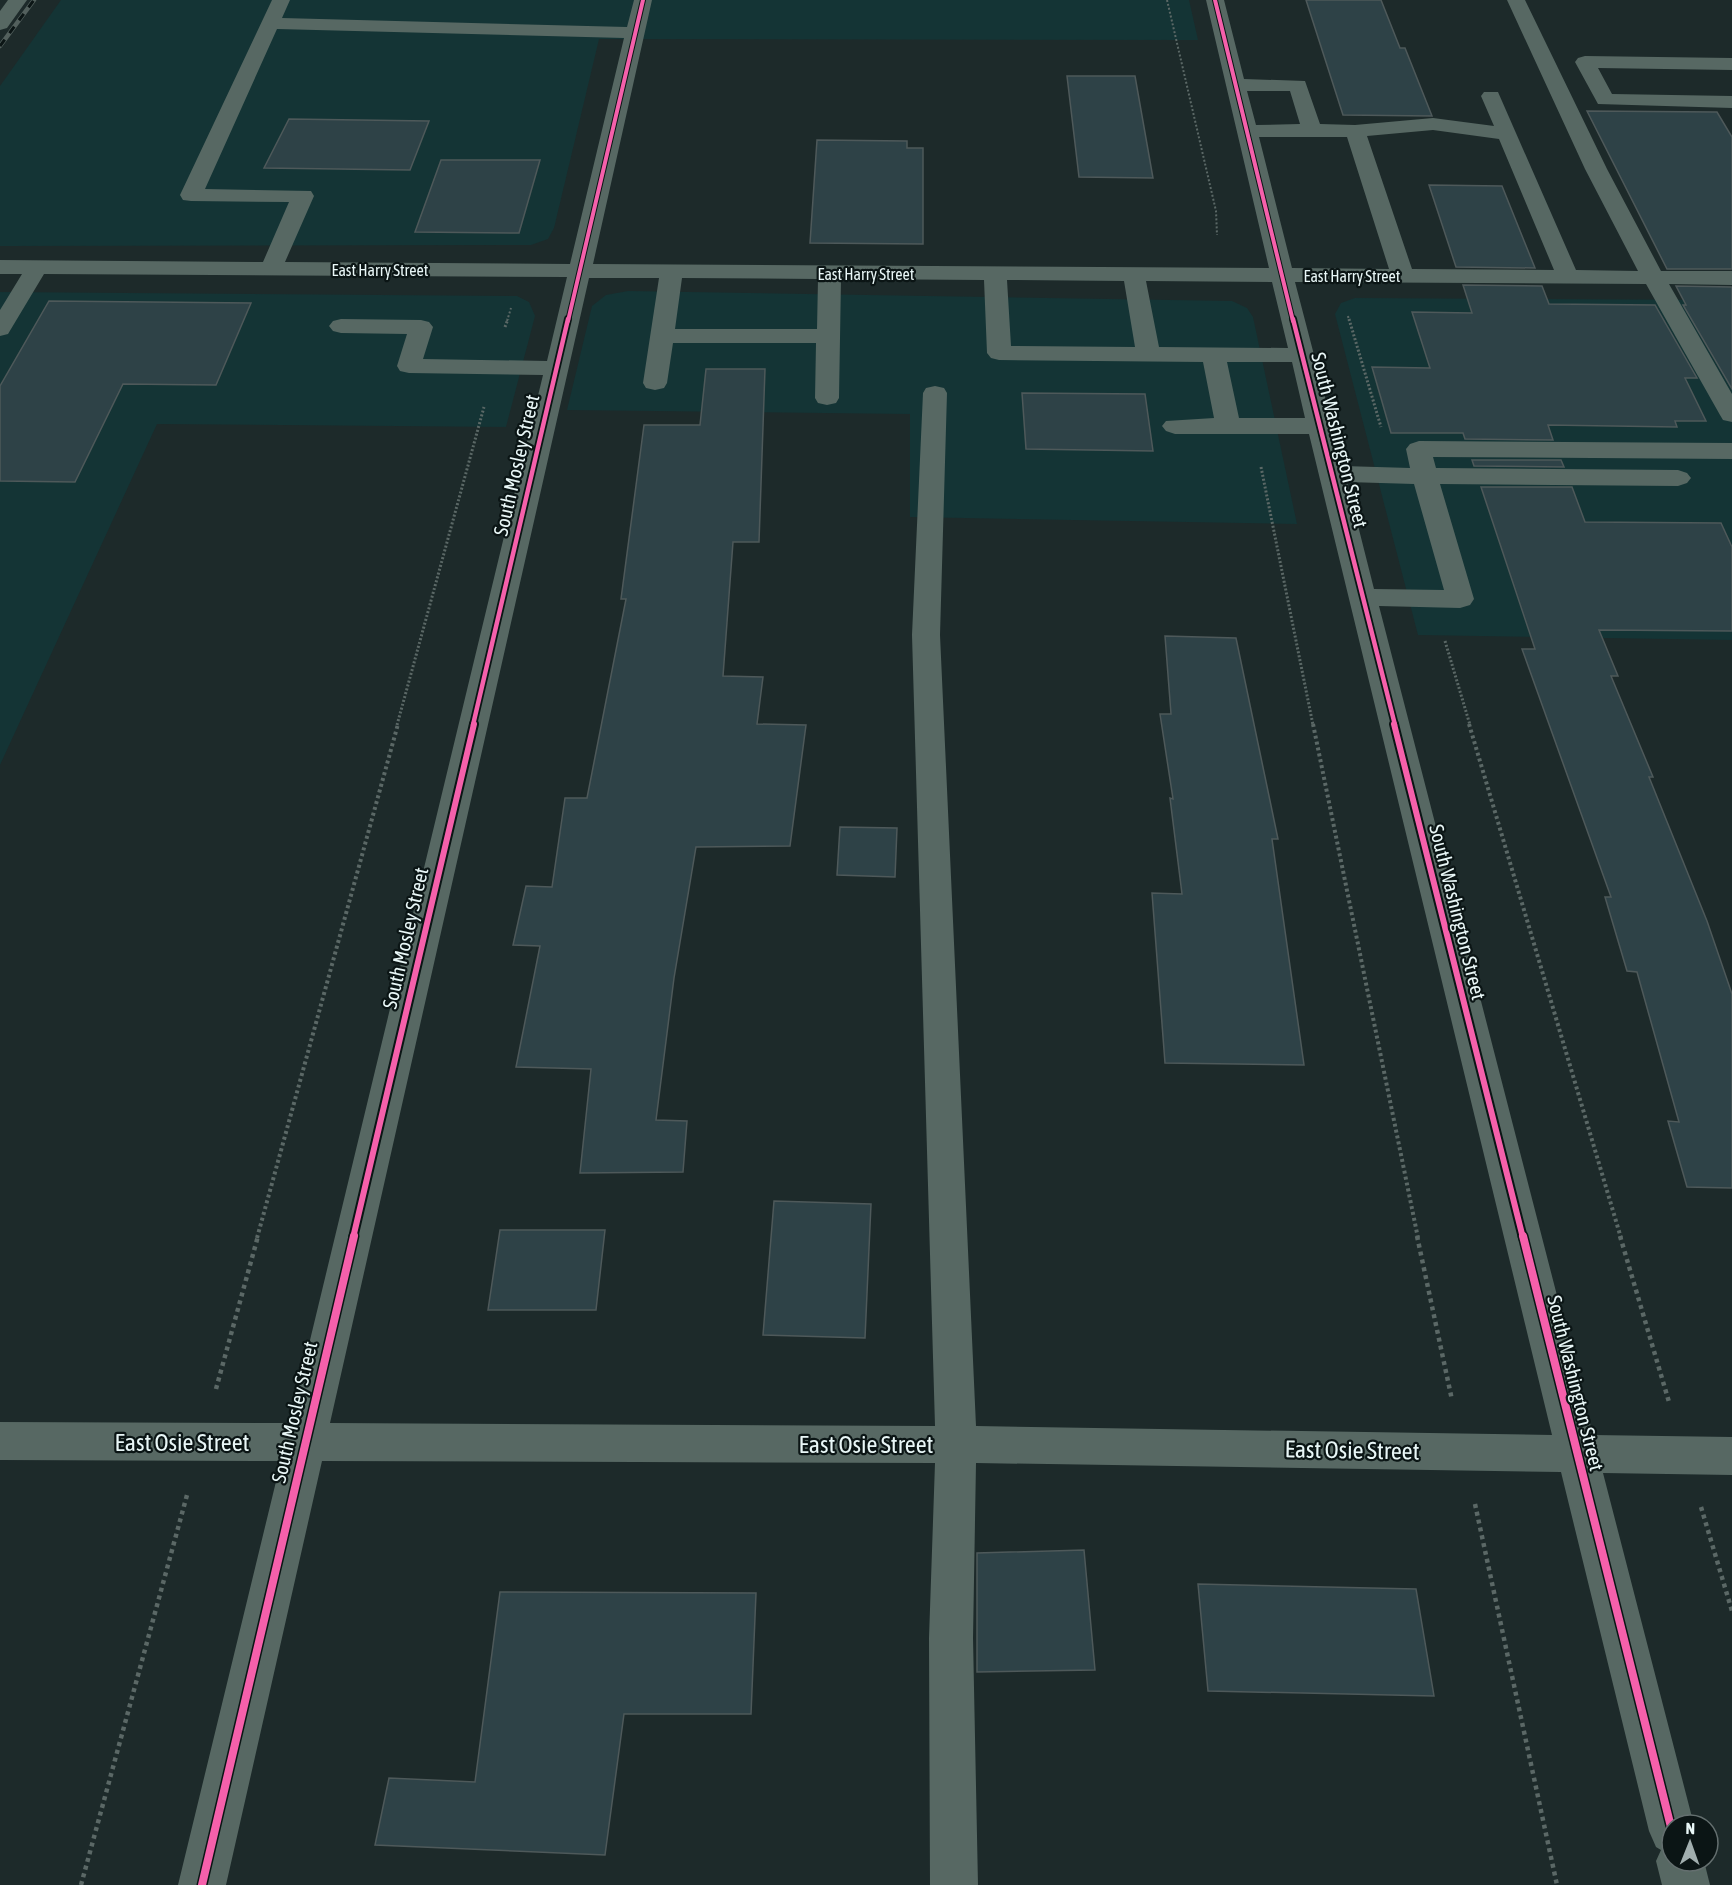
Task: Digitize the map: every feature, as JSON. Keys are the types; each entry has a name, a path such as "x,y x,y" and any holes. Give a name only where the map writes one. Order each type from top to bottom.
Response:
{"street":[{"path":"0,24 18,0"},
{"path":"271,270 303,196 191,195 281,0"},
{"name":"South Mosley Street","path":"202,1885 643,0"},
{"name":"South Washington Street","path":"1215,0 1362,597 1667,1813"},
{"path":"1513,1 1596,169 1653,277 1732,415"},
{"path":"271,22 635,33"},
{"path":"1732,64 1585,62 1605,100 1732,102"},
{"path":"1236,85 1298,85 1312,130"},
{"path":"1491,96 1568,277"},
{"path":"1247,131 1355,131 1433,124 1507,134"},
{"path":"1355,131 1403,276"},
{"name":"East Harry Street","path":"0,267 271,270 576,283 671,272 1732,278"},
{"path":"0,329 37,267"},
{"path":"655,383 671,272"},
{"path":"827,398 830,273"},
{"path":"994,274 999,353 1302,355"},
{"path":"1134,275 1148,354"},
{"path":"341,326 422,327 410,366 556,368"},
{"path":"662,336 828,336"},
{"path":"1213,354 1228,426"},
{"path":"935,393 926,635 956,1444 951,1638 954,1885"},
{"path":"1175,426 1320,426"},
{"path":"1362,597 1460,599 1419,449 1732,451"},
{"path":"1332,474 1678,478"},
{"name":"East Osie Street","path":"0,1441 956,1444 1732,1456"}],"path":[{"path":"1167,0 1216,211 1218,245"},
{"path":"81,1885 514,294 576,283"},
{"path":"1348,315 1395,475"},
{"path":"1253,426 1390,1110 1557,1885"},
{"path":"1433,599 1732,1611"}],"shaded area":[{"path":"61,0 1189,0 1198,40 599,39 554,228 548,239 531,245 0,246 0,86"},
{"path":"628,291 1232,301 1247,308 1253,317 1297,524 910,517 910,414 567,410 592,306 606,295"},
{"path":"0,292 517,296 529,302 535,316 506,427 157,424 0,765"},
{"path":"1355,298 1732,300 1732,640 1418,635 1335,314 1341,303"}],"building":[{"path":"1306,0 1381,0 1400,48 1405,48 1432,116 1343,115"},
{"path":"1067,76 1135,76 1153,178 1079,177"},
{"path":"1587,111 1717,112 1732,137 1732,269 1667,269"},
{"path":"289,119 429,121 410,170 264,168"},
{"path":"817,140 907,141 907,148 923,148 923,244 810,243"},
{"path":"441,160 540,160 519,233 415,232"},
{"path":"1429,185 1502,186 1535,268 1456,267"},
{"path":"1463,285 1542,286 1549,304 1655,305 1697,378 1685,378 1706,421 1675,421 1677,427 1548,425 1553,440 1465,439 1463,433 1391,433 1372,367 1430,368 1412,312 1472,313"},
{"path":"1676,286 1732,287 1732,389 1683,305 1686,305"},
{"path":"49,301 251,303 216,385 123,384 75,482 0,481 0,386"},
{"path":"706,369 765,369 759,542 733,542 723,676 763,677 757,724 806,725 790,846 696,847 674,978 656,1120 687,1121 683,1172 580,1173 591,1069 516,1067 540,946 513,945 526,886 552,887 565,798 587,798 626,599 621,599 644,425 700,425"},
{"path":"1022,393 1145,394 1153,451 1026,449"},
{"path":"1472,460 1561,460 1564,467 1474,466"},
{"path":"1481,487 1572,487 1585,522 1721,523 1732,547 1732,631 1599,630 1618,676 1611,676 1653,777 1649,777 1707,921 1732,994 1732,1188 1687,1187 1668,1121 1679,1122 1637,972 1627,971 1605,897 1611,897 1522,649 1535,649"},
{"path":"1165,636 1236,638 1278,839 1272,839 1304,1065 1165,1063 1152,893 1182,894 1170,798 1173,799 1160,714 1171,714"},
{"path":"840,827 897,828 895,877 837,875"},
{"path":"774,1201 871,1204 865,1338 763,1335"},
{"path":"500,1230 605,1230 596,1310 488,1310"},
{"path":"1084,1550 1095,1670 977,1672 977,1553"},
{"path":"1198,1584 1416,1589 1434,1696 1208,1691"},
{"path":"500,1592 756,1593 751,1714 624,1714 605,1855 375,1845 389,1778 475,1782"}],"railway":[{"path":"0,46 34,0"}],"cycle path":[{"path":"202,1885 643,0"},
{"path":"1215,0 1289,304 1667,1813"}]}
